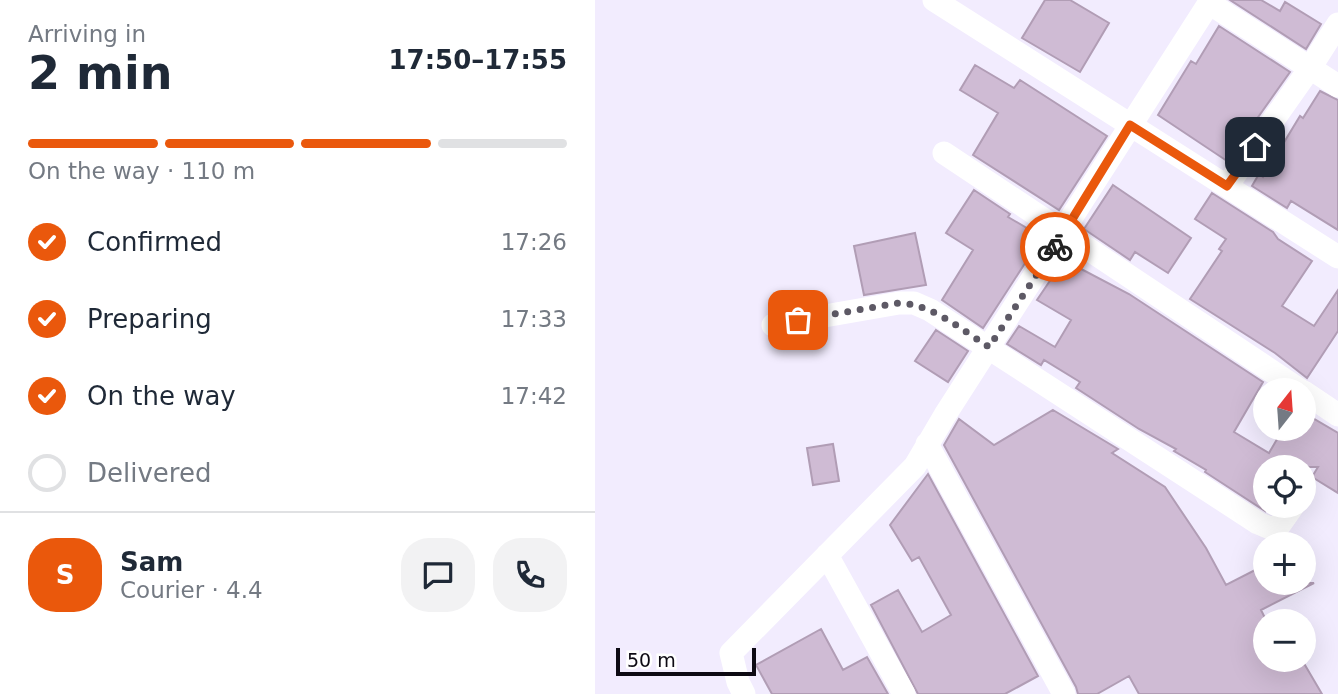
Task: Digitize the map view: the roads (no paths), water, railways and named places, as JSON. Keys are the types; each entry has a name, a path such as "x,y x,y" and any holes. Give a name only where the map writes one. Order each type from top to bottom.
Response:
{"street":[{"path":"934,0 1338,257"},
{"path":"744,694 731,653 915,466 1210,2 1338,86"},
{"path":"1227,186 1338,24"},
{"path":"944,153 1282,378"},
{"path":"773,325 899,303 914,303 989,347 1258,523 1269,528 1279,526 1285,518"},
{"path":"1316,400 1338,415"},
{"path":"927,444 1064,694"},
{"path":"827,555 904,694"}]}
